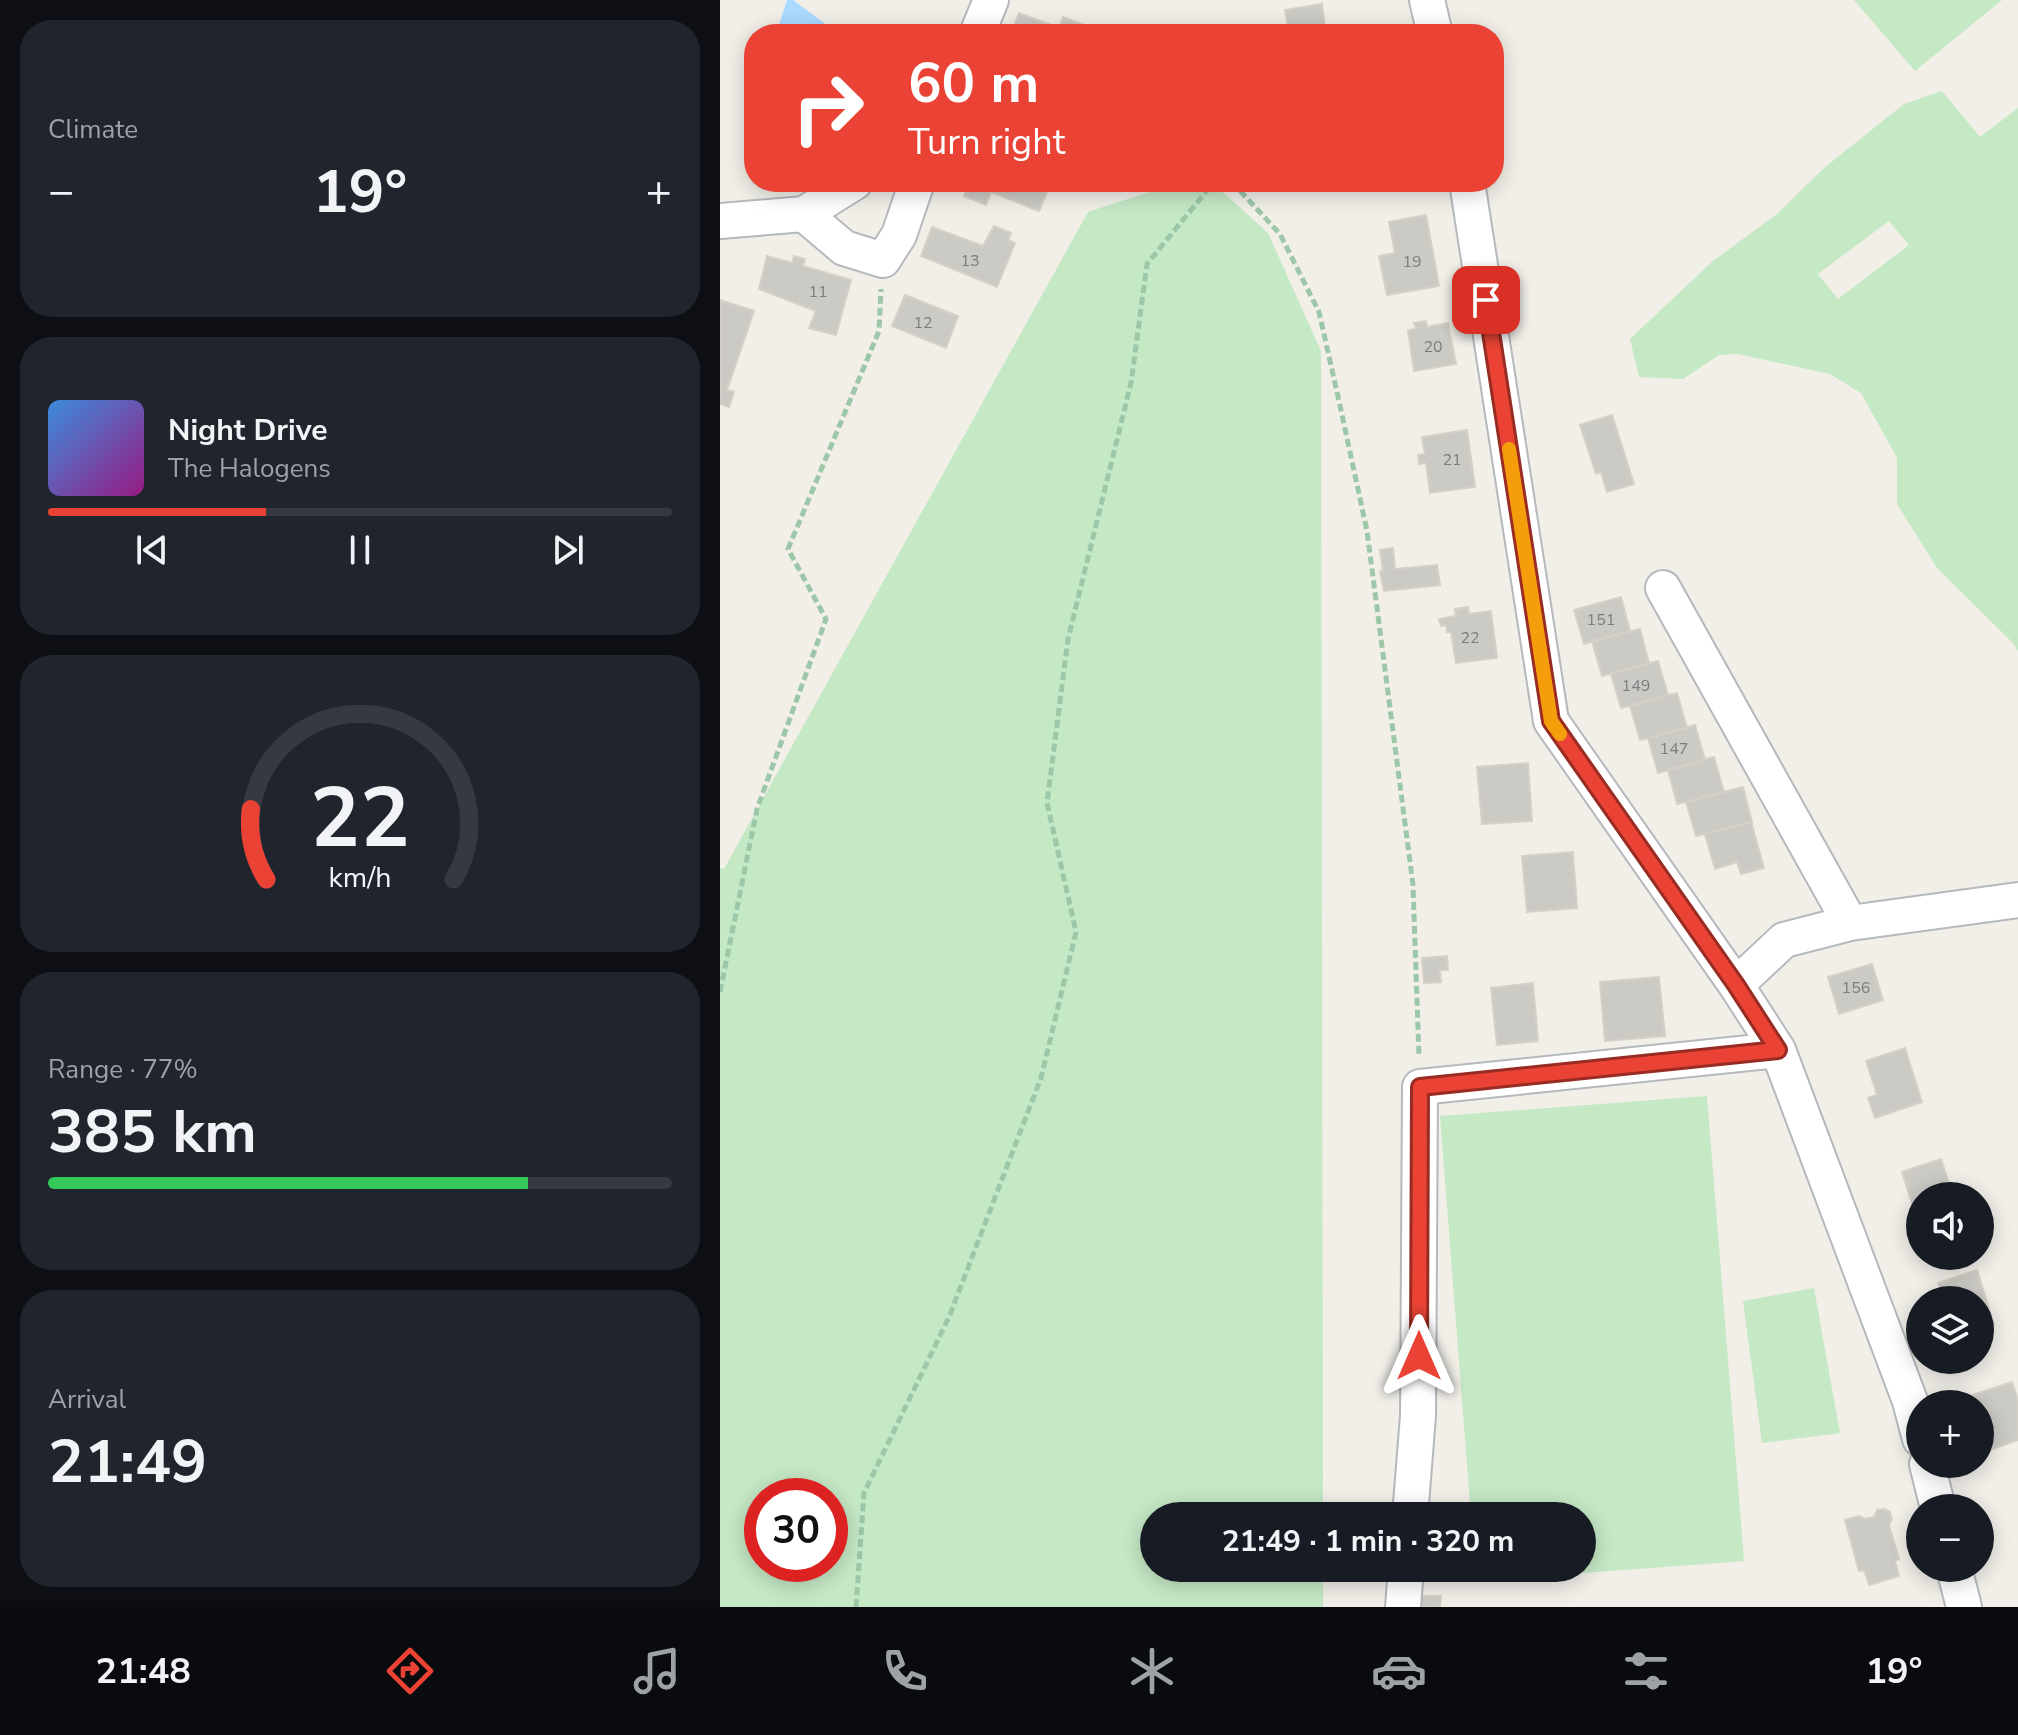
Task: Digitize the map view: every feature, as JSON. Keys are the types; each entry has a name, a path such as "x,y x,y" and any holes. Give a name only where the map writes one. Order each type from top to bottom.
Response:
{"street":[{"path":"981,24 991,0"},
{"path":"1427,0 1433,24"},
{"path":"720,221 804,214 839,192"},
{"path":"804,214 844,248 883,260 899,235 914,192"},
{"path":"1469,192 1551,721 1778,1050 1906,1390"},
{"path":"1663,588 1850,923"},
{"path":"1736,985 1784,940 1850,923 2018,900"},
{"path":"1411,1502 1418,1416 1420,1087 1778,1050"},
{"path":"1403,1607 1405,1582"},
{"path":"1958,1582 1964,1607"}],"path":[{"path":"856,1607 864,1493 949,1317 1041,1078 1076,932 1047,803 1068,639 1131,383 1147,264 1206,192"},
{"path":"1241,192 1280,234 1319,312 1367,531 1413,885 1420,1087"},
{"path":"720,992 757,809 826,619 788,549 879,331 883,260"}],"green space":[{"path":"1854,0 2002,0 1915,71"},
{"path":"1942,91 1980,137 2018,108 2018,651 1937,568 1897,504 1897,458 1861,393 1830,374 1738,354 1719,355 1683,379 1639,377 1630,339 1713,261 1777,214 1824,168 1904,104","holes":["1889,221 1909,245 1838,299 1818,274"]},
{"path":"1149,192 1223,192 1268,233 1321,351 1323,1502 1140,1502 1140,1582 1323,1582 1323,1607 720,1607 720,868 724,869 1088,212"},
{"path":"1707,1096 1744,1561 1596,1572 1596,1502 1470,1502 1440,1116"},
{"path":"1814,1288 1840,1433 1762,1443 1743,1301"}],"water":[{"path":"787,0 793,0 825,24 779,24"}],"building":[{"path":"1322,4 1325,24 1287,24 1285,10"},
{"path":"1019,13 1048,24 1015,24"},
{"path":"1063,17 1082,24 1060,24"},
{"path":"966,192 991,192 986,205 964,196"},
{"path":"991,192 1047,192 1039,211"},
{"path":"1426,215 1439,286 1387,295 1379,256 1395,253 1389,222"},
{"path":"994,226 1011,233 1008,240 1015,243 997,287 921,256 932,227 983,246"},
{"path":"767,256 792,263 794,256 805,259 803,266 851,280 836,335 809,328 816,311 759,289"},
{"path":"905,295 958,316 946,348 892,326"},
{"path":"720,300 754,311 727,390 734,392 729,407 720,404"},
{"path":"1426,321 1427,327 1448,323 1456,364 1414,371 1408,330 1416,329 1414,323"},
{"path":"1612,415 1634,484 1607,492 1601,472 1596,474 1580,425"},
{"path":"1467,430 1475,487 1430,493 1426,463 1419,464 1418,455 1425,454 1422,437"},
{"path":"1393,548 1395,569 1437,565 1440,585 1384,591 1380,550"},
{"path":"1621,597 1630,631 1584,644 1574,610"},
{"path":"1468,607 1469,614 1491,611 1497,658 1456,663 1451,632 1447,632 1446,625 1441,626 1439,619 1456,616 1455,609"},
{"path":"1640,629 1649,663 1602,676 1592,641"},
{"path":"1658,661 1668,695 1621,708 1611,674"},
{"path":"1677,693 1687,728 1640,740 1630,706"},
{"path":"1695,725 1705,760 1658,773 1648,738"},
{"path":"1714,757 1724,792 1677,804 1668,770"},
{"path":"1528,763 1532,821 1482,824 1477,767"},
{"path":"1743,787 1752,822 1696,836 1686,802"},
{"path":"1751,822 1764,868 1741,874 1737,862 1715,869 1705,834"},
{"path":"1573,852 1577,908 1527,912 1522,856"},
{"path":"1447,956 1448,970 1440,970 1441,982 1424,983 1422,958"},
{"path":"1872,964 1883,1000 1839,1014 1828,977"},
{"path":"1659,977 1665,1036 1605,1041 1600,982"},
{"path":"1533,983 1538,1041 1497,1045 1491,988"},
{"path":"1905,1048 1922,1102 1875,1118 1868,1098 1877,1095 1866,1061"},
{"path":"1941,1159 1948,1182 1906,1182 1906,1185 1902,1172"},
{"path":"1977,1270 1982,1286 1939,1286 1938,1283"},
{"path":"2012,1382 2018,1400 2018,1440 1994,1448 1994,1390 1988,1390"},
{"path":"1877,1510 1890,1512 1892,1519 1889,1525 1899,1559 1895,1561 1899,1576 1869,1585 1864,1570 1859,1571 1845,1520 1859,1516 1865,1519 1874,1517"},
{"path":"1416,1596 1441,1596 1440,1607 1416,1607"}],"slow traffic":[{"path":"1509,449 1551,721 1560,734"}],"route":[{"path":"1419,1356 1420,1087 1778,1050 1551,721 1486,300"}]}
